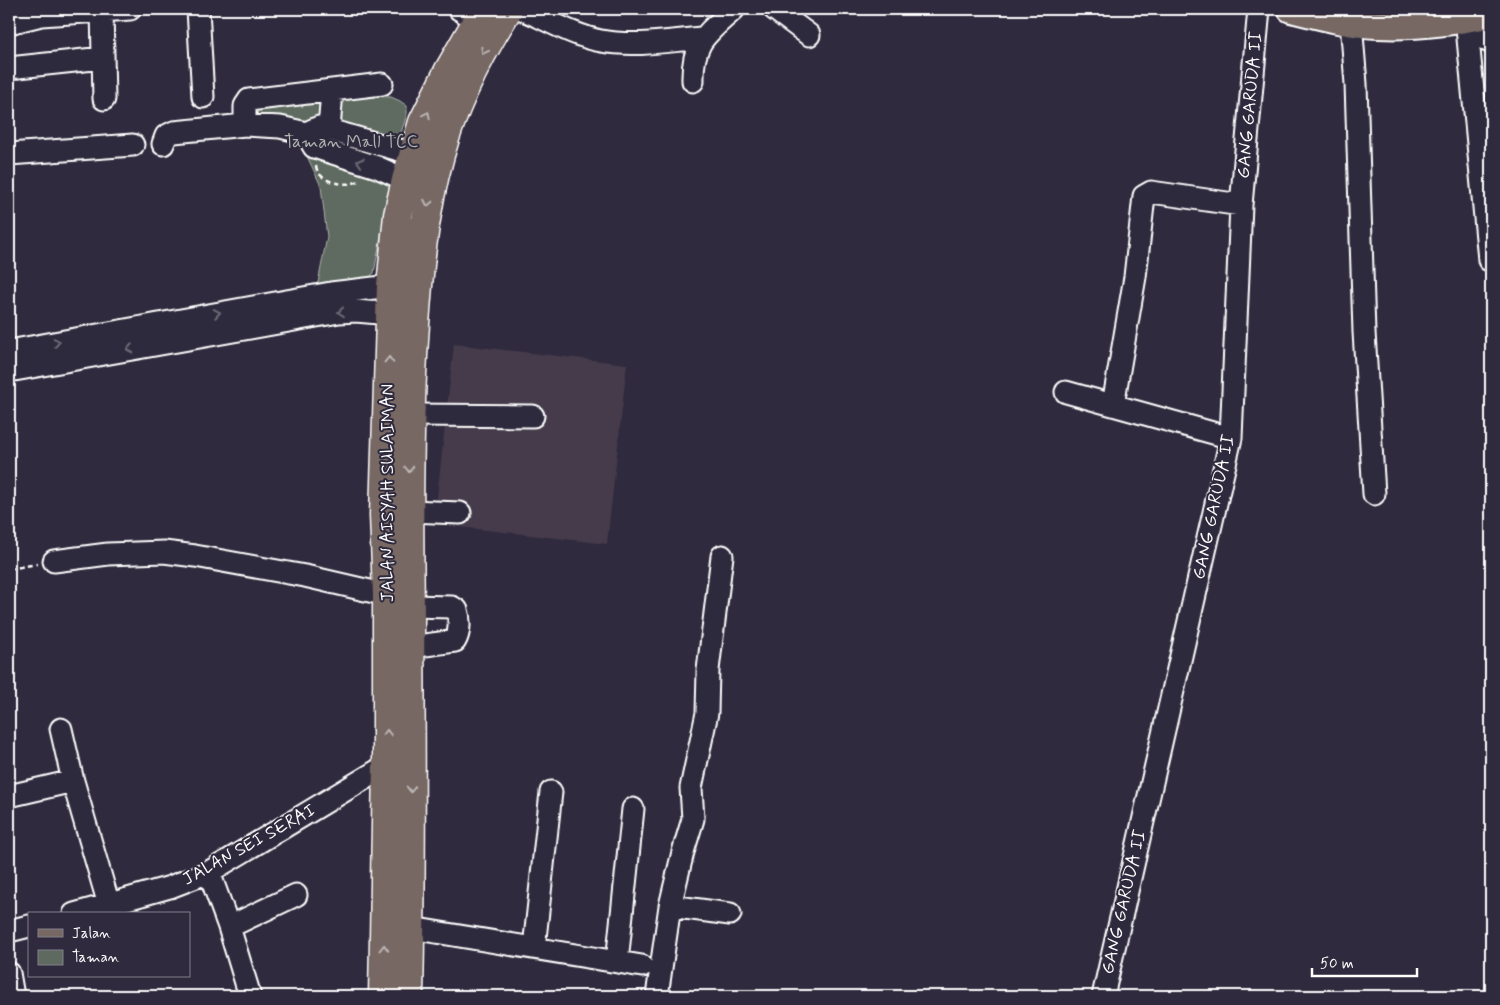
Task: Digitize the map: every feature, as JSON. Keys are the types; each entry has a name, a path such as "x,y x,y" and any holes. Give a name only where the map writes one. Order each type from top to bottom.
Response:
{"highway":[{"name":"JALAN AISYAH SULAIMAN","path":"410,996 412,750 410,647 398,601 384,515 402,429 420,255 432,183 450,122 476,65 508,9"},
{"name":"JALAN AISYAH SULAIMAN","path":"383,996 387,764 398,601 409,511 390,314 391,286 398,215 413,154 424,122 473,13"}],"main road":[{"path":"1291,9 1351,22 1399,26 1462,24 1491,14"}],"street":[{"path":"9,23 41,12 130,9"},
{"path":"198,9 203,97"},
{"path":"522,9 586,37 616,43 647,43 702,38"},
{"path":"693,81 693,66 702,38 734,9"},
{"path":"774,9 809,35"},
{"name":"GANG GARUDA II","path":"1103,996 1231,438 1241,205 1259,9"},
{"path":"102,10 104,99"},
{"path":"1351,22 1356,84 1364,332 1374,494"},
{"path":"1462,24 1491,43"},
{"path":"1462,24 1489,260"},
{"path":"9,68 103,58"},
{"path":"245,125 245,106 249,100 382,84"},
{"path":"329,130 332,90"},
{"path":"163,144 164,138 171,133 245,125 270,125 306,133 319,127 413,154"},
{"path":"306,133 314,147 376,167 406,180"},
{"path":"9,154 133,145"},
{"path":"1113,405 1134,277 1144,196 1151,192 1241,205"},
{"path":"9,371 332,293 391,286"},
{"path":"9,351 339,312 356,311 390,314"},
{"path":"1066,392 1231,438"},
{"path":"402,429 533,416"},
{"path":"409,511 460,513"},
{"path":"54,561 108,554 164,552 305,576 398,601 457,610 458,634 455,641 410,647"},
{"path":"657,996 670,906 693,819 691,788 707,713 709,662 722,556"},
{"path":"61,729 73,781 109,905"},
{"name":"JALAN SEI SERAI","path":"85,912 170,887 208,872 387,764"},
{"path":"9,796 73,781"},
{"path":"534,948 551,792"},
{"path":"617,962 633,809"},
{"path":"208,872 229,927 250,996"},
{"path":"229,927 296,895"},
{"path":"670,906 730,914"},
{"path":"9,931 28,926"},
{"path":"411,928 642,966"},
{"path":"9,973 13,996"}],"path":[{"path":"9,569 54,561"}],"shaded area":[{"path":"454,344 627,364 607,544 434,524"}],"green space":[{"name":"Taman Mall TCC","path":"321,94 391,97 407,106 407,114 399,139 374,273 367,279 317,288 327,237 321,186 298,137 254,118 252,109"}]}
